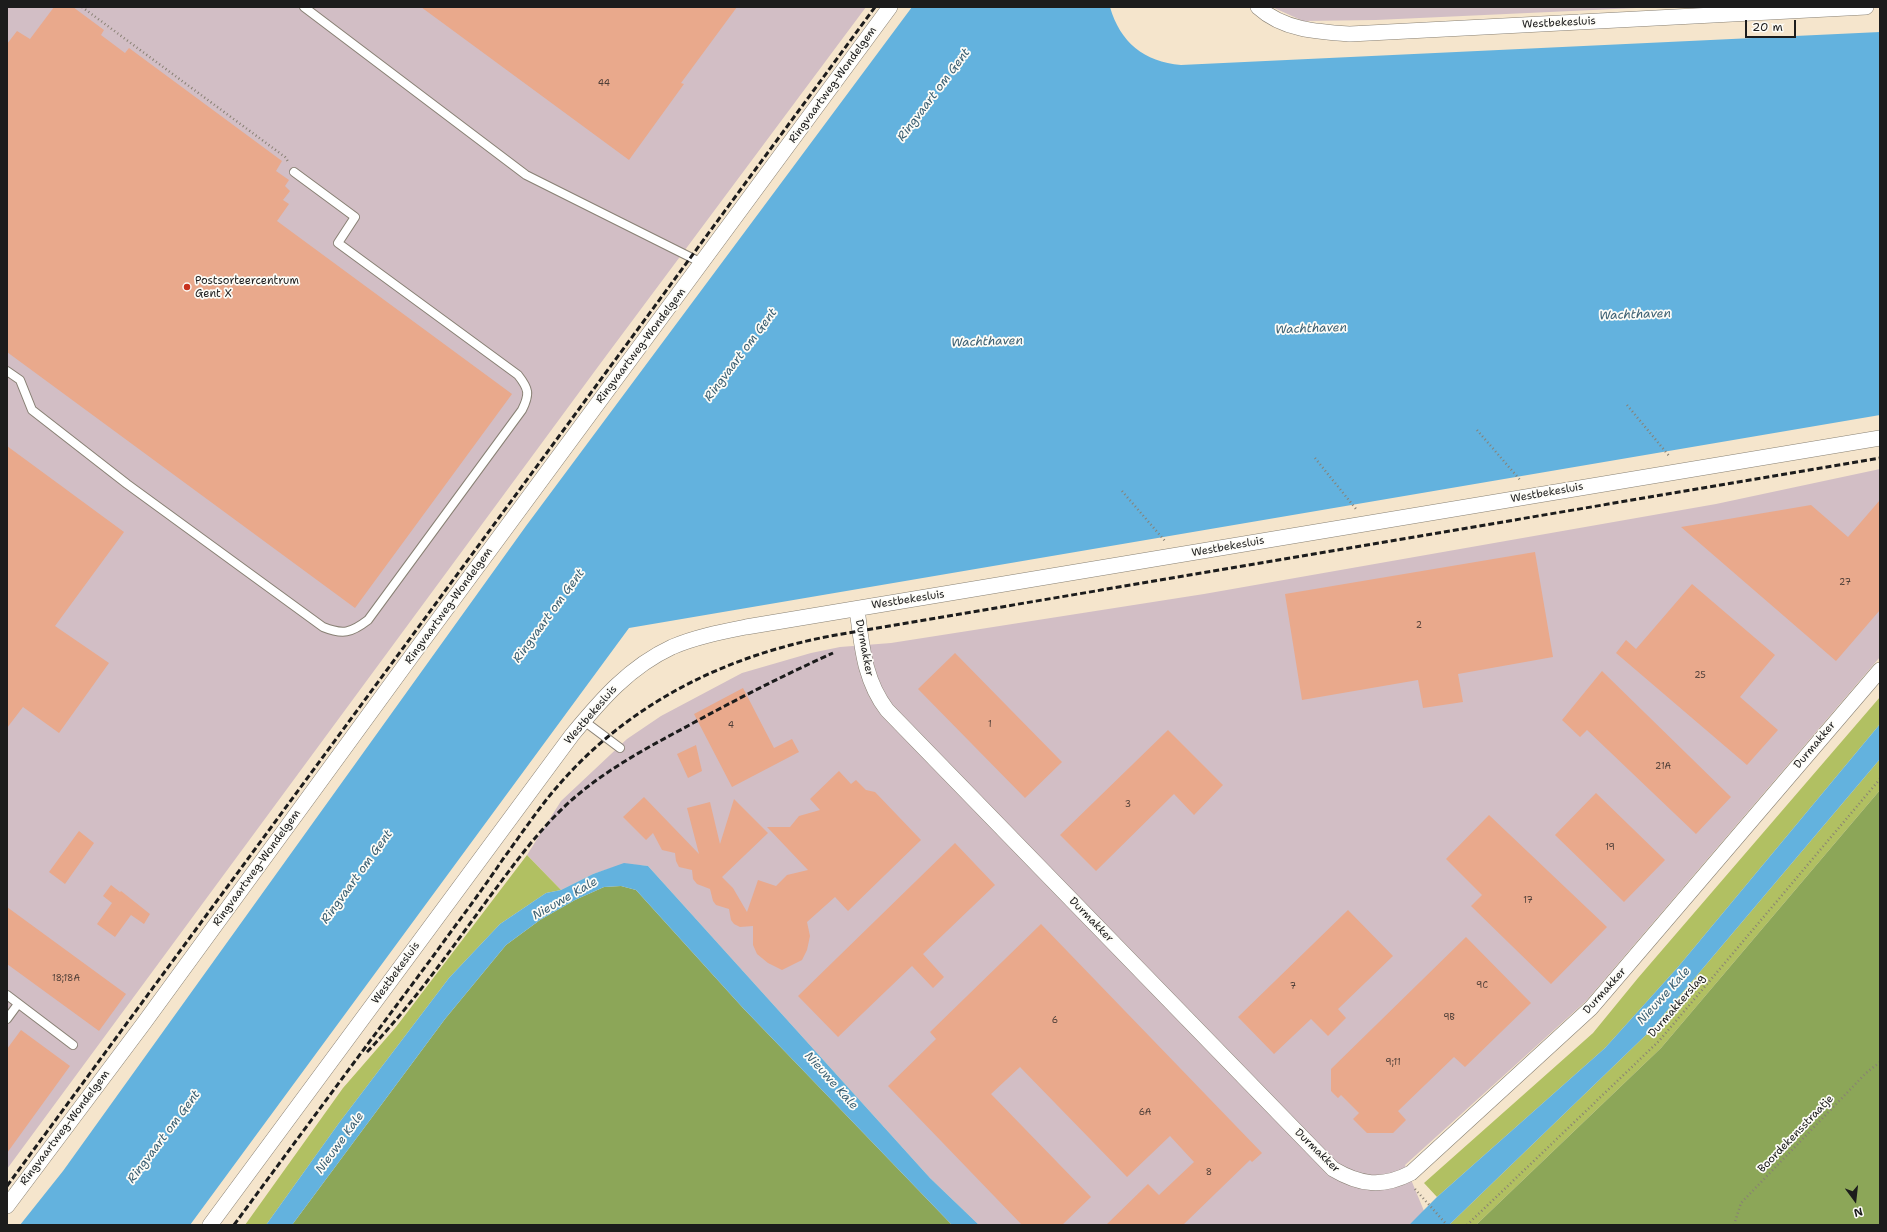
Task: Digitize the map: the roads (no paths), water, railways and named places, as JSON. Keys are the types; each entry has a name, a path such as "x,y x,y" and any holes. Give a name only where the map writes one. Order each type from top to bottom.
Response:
{"street":[{"name":"Ringvaartweg-Wondelgem","path":"7,1206 144,1023 420,644 890,7"},
{"name":"Westbekesluis","path":"1258,7 1280,22 1300,29 1350,34 1866,7"},
{"name":"Westbekesluis","path":"210,1225 584,721 622,679 652,658 673,647 725,632 857,609 1880,438"},
{"name":"Durmakker","path":"857,609 869,678 873,690 887,710 1333,1168 1349,1178 1366,1183 1399,1179 1411,1173 1591,1008 1880,670"}],"lane":[{"path":"304,7 526,176 702,263"},
{"path":"7,371 20,380 32,410 127,484 323,627 337,633 354,631 368,620 522,410 528,398 526,386 518,375 338,243 355,217 294,172"},
{"path":"584,721 620,748"},
{"path":"7,996 72,1045"},
{"path":"7,1019 18,1004"}],"water":[{"path":"912,7 1110,7 1120,30 1135,48 1156,60 1181,65 1880,32 1880,415 629,628 190,1225 20,1225 63,1171 526,526"},
{"name":"Nieuwe Kale","path":"1880,724 1880,759 1649,1032 1449,1225 1409,1225 1437,1197 1605,1048 1678,967"},
{"name":"Nieuwe Kale","path":"624,863 648,866 930,1178 979,1225 952,1225 743,1008 636,890 621,886 604,887 575,900 540,920 506,945 445,1019 292,1225 266,1225 339,1123 449,978 500,924 546,893 561,890 593,874"}],"railway":[{"path":"7,1186 875,7"},
{"path":"234,1225 548,798 564,779 592,751 622,725 654,703 688,684 759,654 797,643 836,635 1880,458"},
{"path":"367,1052 415,997 504,877 547,824 586,788 617,766 650,746 758,689 833,653"}],"place":[{"name":"Postsorteercentrum Gent X","path":"187,287"}],"water label":[{"name":"Ringvaart om Gent","path":"934,95"},
{"name":"Wachthaven","path":"1635,315"},
{"name":"Wachthaven","path":"1311,329"},
{"name":"Wachthaven","path":"987,342"},
{"name":"Ringvaart om Gent","path":"741,355"},
{"name":"Ringvaart om Gent","path":"549,616"},
{"name":"Ringvaart om Gent","path":"357,877"},
{"name":"Ringvaart om Gent","path":"164,1137"}]}
